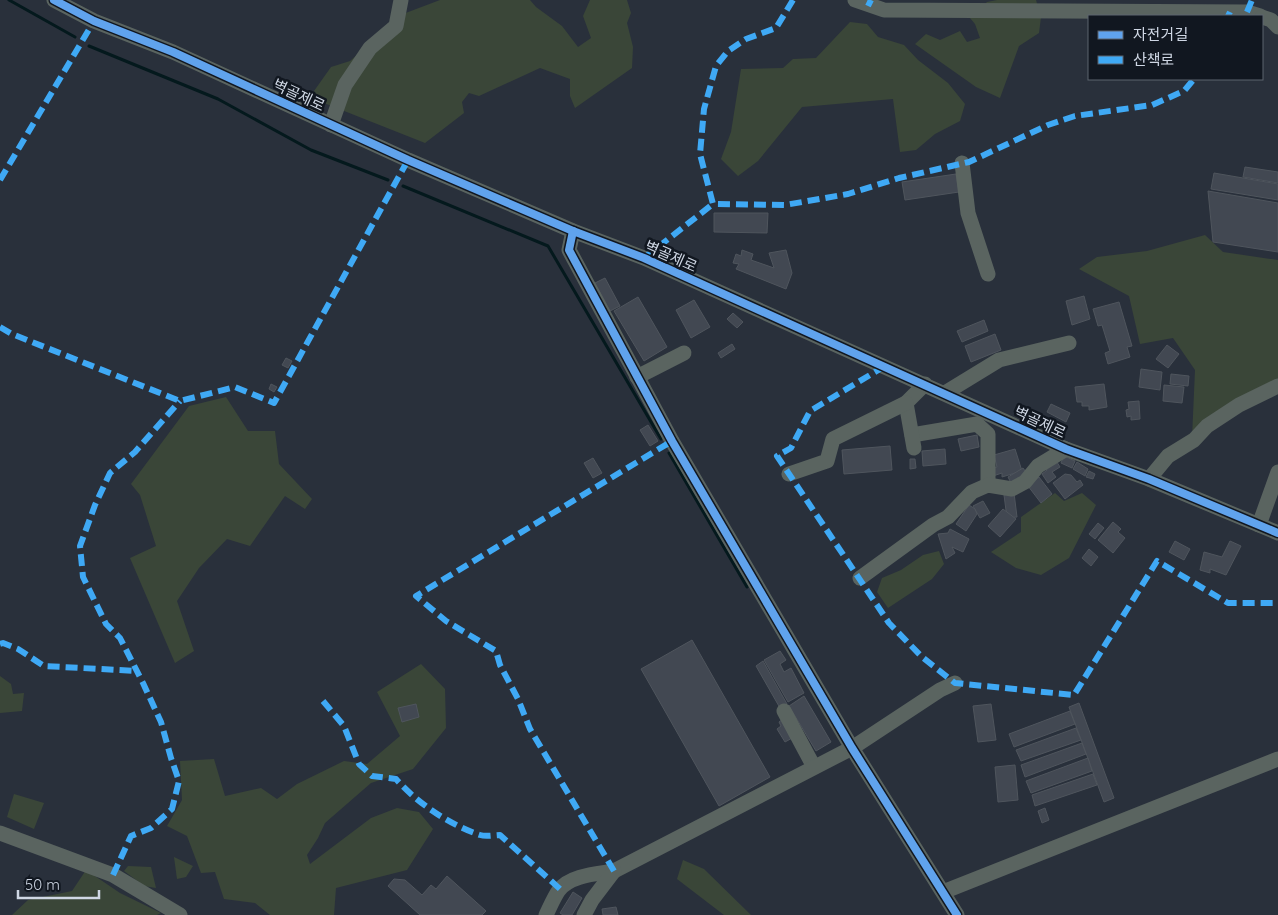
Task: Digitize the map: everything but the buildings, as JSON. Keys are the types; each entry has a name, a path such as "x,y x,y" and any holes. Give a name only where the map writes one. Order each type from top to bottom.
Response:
{"street":[{"name":"벽골제로","path":"54,0 94,21 173,52 408,160 573,231 644,258 1066,448 1149,479 1278,533"},
{"path":"332,125 345,85 370,48 396,26 401,0"},
{"path":"855,0 884,10 1247,12 1258,15"},
{"path":"1263,17 1271,20 1278,27"},
{"path":"962,163 968,213 988,274"},
{"path":"573,231 570,250 672,441 852,748 957,915"},
{"path":"945,393 999,360 1069,343"},
{"path":"637,377 684,353"},
{"path":"789,474 826,461 833,439 906,403 925,384"},
{"path":"1149,479 1168,456 1194,440 1207,426 1239,405 1278,386"},
{"path":"906,403 913,441 976,424 988,434 988,485"},
{"path":"860,578 932,525 948,517 972,492 988,485 1012,489 1025,482 1038,466 1066,448"},
{"path":"1259,525 1278,472"},
{"path":"546,915 560,889 574,880 593,874 614,871 852,748 940,690 955,683"},
{"path":"784,712 814,767"},
{"path":"943,892 1278,760"},
{"path":"0,833 113,875 180,915"},
{"path":"584,915 592,900 614,871"}],"green space":[{"path":"440,0 530,0 536,7 562,26 578,47 591,38 583,16 590,0 627,0 631,13 627,23 633,47 632,68 575,108 570,96 570,79 540,68 479,96 469,93 462,102 464,113 425,143 324,103 314,91 331,67 350,61 403,14"},
{"path":"997,0 1036,0 1041,17 1039,33 1019,46 1000,98 976,87 915,44 926,34 940,40 960,31 967,42 980,38 975,24 970,18 987,2"},
{"path":"850,22 867,24 878,37 904,45 918,60 948,83 965,104 960,121 935,134 916,150 900,152 893,99 802,107 758,161 738,176 721,159 731,132 741,69 783,68 793,59 816,58"},
{"path":"1205,235 1223,252 1278,260 1278,380 1192,438 1195,370 1173,338 1140,344 1129,296 1079,269 1097,257 1147,251"},
{"path":"226,397 248,431 275,431 279,464 312,499 305,509 285,496 250,546 227,539 199,568 177,601 194,651 175,663 130,558 156,546 140,495 131,484 189,406"},
{"path":"1055,493 1064,501 1082,493 1096,505 1069,558 1041,575 1016,568 991,552 1021,532 1021,517"},
{"path":"939,551 944,564 932,579 888,608 877,592 882,578 901,570 923,555"},
{"path":"421,664 445,689 446,728 413,769 371,783 325,823 307,855 310,864 371,818 397,808 419,812 433,829 407,870 336,888 334,915 270,915 255,903 224,899 215,872 201,873 187,836 167,826 182,800 180,761 214,759 225,796 261,788 277,799 297,784 344,761 367,764 400,736 377,692"},
{"path":"0,676 11,684 13,694 24,693 22,711 0,713"},
{"path":"14,794 44,803 34,829 7,817"},
{"path":"174,857 193,866 186,877 177,879"},
{"path":"683,860 704,869 751,915 724,915 677,879"},
{"path":"128,866 151,867 156,888 144,886 124,871"},
{"path":"86,870 120,893 161,913 157,915 12,915 28,900 72,891"}],"waterway":[{"path":"9,0 75,37"},
{"path":"89,46 218,99 311,150 388,180"},
{"path":"403,186 548,246 661,439"},
{"path":"669,453 747,587"}],"marked path":[{"path":"793,0 776,28 746,39 728,51 716,66 704,109 700,154 713,204 785,205 848,194 899,178 969,162 1048,125 1075,116 1152,105 1184,91 1193,80"},
{"path":"868,6 871,0"},
{"path":"1247,12 1252,0"},
{"path":"0,180 94,21"},
{"path":"0,327 12,334 180,401 235,387 274,403 408,160"},
{"path":"644,258 713,204"},
{"path":"885,366 810,411 791,448 777,456 889,623 922,657 955,683 1074,695 1157,561 1228,603 1278,603"},
{"path":"113,875 131,836 151,828 172,809 179,781 161,722 143,683 120,638 106,624 83,577 80,546 95,505 110,473 135,452 180,401"},
{"path":"614,871 530,729 518,699 500,665 496,651 446,621 416,596 672,441"},
{"path":"0,644 3,643 18,649 44,666 137,671"},
{"path":"323,701 344,726 359,764 372,776 396,779 424,805 469,831 482,836 500,835 560,889"}],"cycle path":[{"path":"54,0 94,21 173,52 408,160 573,231 644,258 1066,449 1149,479 1278,533"},
{"path":"573,231 569,250 672,441 852,748 957,915"}]}
